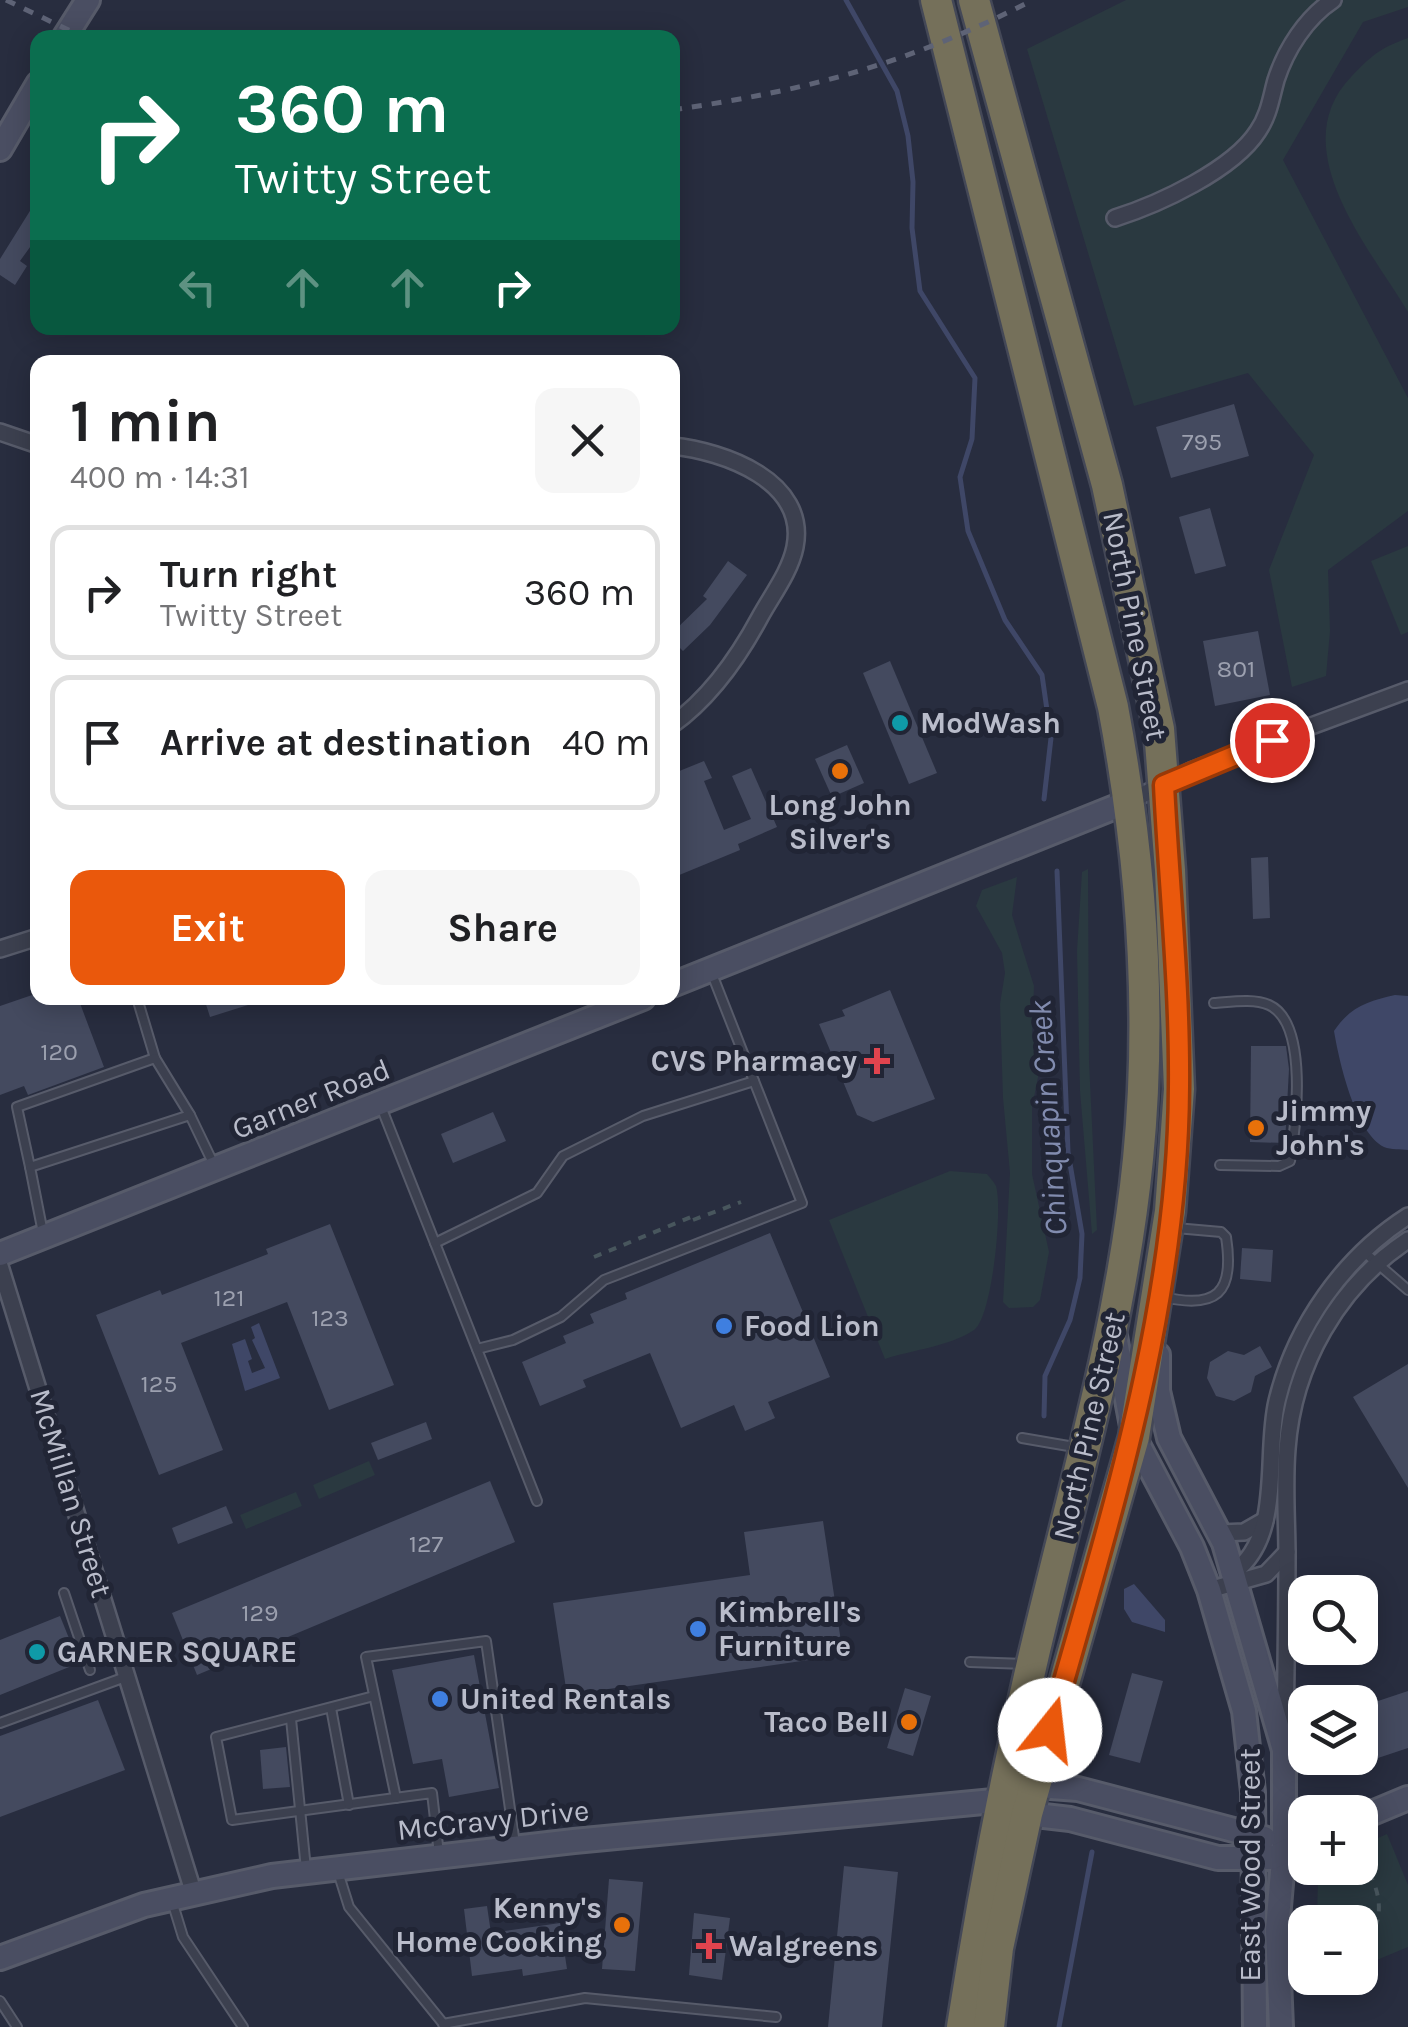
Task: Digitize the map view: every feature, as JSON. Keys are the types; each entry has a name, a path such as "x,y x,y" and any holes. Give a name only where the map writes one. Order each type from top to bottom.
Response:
{"highway":[{"name":"North Pine Street","path":"936,0 1086,591 1130,802 1141,920 1144,1065 1138,1160 1114,1329 1031,1664 1021,1799 988,2027"},
{"name":"North Pine Street","path":"962,2027 1021,1799 1134,1437 1168,1227 1180,1089 1159,729 1107,484 974,0"}],"street":[{"path":"69,30 88,0"},
{"path":"1115,218 1188,185 1249,143 1268,113 1277,76 1298,34 1333,0"},
{"path":"0,149 30,98"},
{"path":"0,432 30,442"},
{"path":"680,448 722,456 763,476 788,502 796,528 788,568 749,638 706,694 680,717"},
{"path":"680,982 1408,690"},
{"path":"0,949 30,940"},
{"name":"Garner Road","path":"0,1254 625,1005"},
{"path":"1235,1578 1256,1551 1266,1520 1272,1428 1289,1364 1322,1301 1362,1251 1408,1216"},
{"path":"1284,1750 1287,1446 1301,1381 1326,1324 1377,1263 1408,1240"},
{"name":"McMillan Street","path":"0,1266 128,1676 182,1894"},
{"name":"East Wood Street","path":"1158,1301 1158,1391 1162,1415 1179,1460 1220,1532 1256,1643 1284,1750 1289,1795"},
{"name":"East Wood Street","path":"1114,1329 1134,1437 1192,1547 1209,1590 1244,1711 1254,1833 1255,2027"},
{"path":"1220,1532 1244,1532 1266,1520"},
{"path":"1209,1590 1235,1578 1266,1574 1287,1552"},
{"path":"1256,1643 1286,1661"},
{"path":"1021,1799 1078,1789 1223,1830 1254,1833 1288,1844"},
{"path":"1378,1810 1408,1798"},
{"path":"1021,1799 1070,1820 1200,1855 1254,1860 1272,1858 1288,1850"},
{"name":"McCravy Drive","path":"0,1958 182,1894 306,1872 1021,1799"},
{"name":"East Wood Street","path":"1281,2027 1277,1930 1288,1879"}],"lane":[{"path":"477,1349 512,1340 561,1317 604,1280 802,1204 710,970"},
{"path":"1214,1003 1266,1003 1276,1010 1294,1042 1296,1070 1290,1161 1279,1166 1220,1164"},
{"path":"139,1005 155,1058 190,1115 216,1169"},
{"path":"44,1238 16,1106 155,1058"},
{"path":"436,1243 537,1193 563,1156 644,1116 754,1081"},
{"path":"380,1104 537,1501"},
{"path":"30,1167 190,1115"},
{"path":"1158,1301 1200,1303 1216,1298 1224,1288 1226,1238 1221,1232 1168,1227"},
{"path":"1362,1251 1408,1290"},
{"path":"1022,1438 1084,1449"},
{"path":"64,1593 90,1670"},
{"path":"396,1798 366,1657 486,1641 515,1848"},
{"path":"970,1662 1031,1664"},
{"path":"0,1724 128,1676"},
{"path":"374,1696 216,1738 232,1820 432,1793 439,1856"},
{"path":"331,1708 349,1804"},
{"path":"291,1719 306,1872"},
{"path":"337,1868 349,1907 445,2025 585,1998 776,2018"},
{"path":"182,1894 183,1937 243,2027"},
{"path":"0,2001 17,2027"}],"path":[{"path":"594,1258 741,1202"},
{"path":"1376,1885 1378,1911"}],"shaded area":[{"path":"1126,0 1408,0 1408,7 1363,22 1283,160 1408,398 1408,511 1328,570 1330,631 1326,676 1292,687 1269,570 1314,455 1248,373 1134,406 1027,49"},
{"path":"1408,38 1408,312 1339,197 1329,165 1326,135 1332,105 1351,77 1377,53"},
{"path":"1408,546 1408,632 1401,635 1371,561"},
{"path":"1088,869 1089,1061 1097,1230 1092,1234 1080,1091 1077,951 1082,872"},
{"path":"1017,877 1012,915 1034,986 1032,1036 1041,1062 1032,1107 1032,1174 1049,1252 1040,1300 1033,1307 1009,1308 1003,1302 1010,1173 1000,1004 1005,973 1002,953 976,906 982,890"},
{"path":"950,1171 987,1174 996,1186 997,1238 986,1306 974,1330 965,1335 885,1359 829,1220"},
{"path":"369,1461 375,1475 319,1499 313,1485"},
{"path":"296,1492 302,1506 246,1529 240,1515"},
{"path":"1387,1834 1408,1885 1408,1947 1378,1960 1378,1905 1317,1905 1318,1885 1378,1885 1378,1838"}],"water":[{"path":"1395,995 1408,996 1408,1150 1384,1147 1365,1127 1350,1095 1334,1031 1360,1006"},
{"path":"259,1323 280,1378 245,1391 232,1344 245,1339 252,1373 265,1368 252,1340 255,1338 251,1327"},
{"path":"1134,1584 1165,1620 1165,1632 1132,1622 1124,1609 1124,1589"}],"building":[{"path":"30,211 30,247 20,261 27,266 15,285 0,275 0,259"},
{"path":"1234,404 1249,456 1171,478 1156,427"},
{"path":"1210,508 1226,566 1195,574 1179,517"},
{"path":"728,561 747,575 710,625 683,651 680,625 707,599 703,596"},
{"path":"1258,631 1270,695 1215,706 1203,641"},
{"name":"ModWash","path":"890,661 937,773 909,784 863,673"},
{"name":"Long John Silver's","path":"847,745 864,783 832,797 815,759"},
{"path":"704,761 712,778 704,781 724,830 751,819 732,776 751,768 777,827 738,844 740,850 680,875 680,771"},
{"path":"1268,857 1270,918 1253,919 1251,858"},
{"name":"CVS Pharmacy","path":"890,990 935,1099 873,1122 857,1115 819,1024 845,1016 842,1010"},
{"path":"30,996 30,1005 81,1005 104,1067 28,1095 24,1086 0,1095 0,1006"},
{"path":"206,1005 248,1005 210,1017"},
{"path":"1251,1046 1286,1046 1289,1069 1285,1143 1250,1142"},
{"path":"493,1112 506,1141 453,1163 441,1134"},
{"path":"330,1224 394,1385 329,1410 287,1302 181,1343 223,1450 159,1475 96,1315 160,1290 162,1295 268,1254 266,1249"},
{"name":"Food Lion","path":"770,1233 830,1377 768,1402 775,1418 745,1431 734,1405 681,1428 650,1353 583,1380 586,1387 540,1406 522,1362 566,1343 563,1336 594,1323 590,1314 627,1299 625,1293"},
{"path":"1242,1248 1273,1250 1271,1282 1240,1279"},
{"path":"1260,1346 1272,1367 1255,1376 1251,1392 1234,1401 1216,1396 1207,1378 1210,1362 1228,1351 1244,1355"},
{"path":"1408,1364 1408,1488 1353,1397"},
{"path":"426,1422 432,1439 378,1460 371,1443"},
{"path":"490,1481 515,1542 197,1675 172,1613"},
{"path":"226,1506 233,1523 178,1544 172,1528"},
{"name":"Kimbrell's Furniture","path":"823,1521 843,1655 567,1695 553,1603 750,1575 744,1532"},
{"name":"GARNER SQUARE","path":"60,1616 79,1663 0,1695 0,1640"},
{"name":"United Rentals","path":"474,1655 499,1788 449,1797 442,1759 413,1764 392,1670"},
{"path":"1132,1673 1163,1681 1140,1763 1109,1755"},
{"name":"Taco Bell","path":"905,1688 931,1696 913,1756 887,1748"},
{"path":"1408,1691 1408,1748 1378,1758 1378,1701"},
{"path":"98,1700 125,1770 0,1817 0,1736"},
{"path":"286,1747 290,1787 263,1789 260,1750"},
{"path":"844,1866 898,1872 882,2027 828,2027"},
{"name":"Kenny's Home Cooking","path":"609,1879 643,1882 635,1971 602,1969"},
{"path":"487,1906 491,1933 560,1923 567,1969 523,1976 522,1969 472,1976 464,1909"},
{"name":"Walgreens","path":"694,1913 730,1918 722,1980 689,1975"}],"waterway":[{"name":"Chinquapin Creek","path":"846,0 897,91 908,136 912,228 920,291 975,378 972,439 960,477 968,531 1005,620 1042,675 1051,738 1044,799"},
{"name":"Chinquapin Creek","path":"1044,1416 1045,1376 1070,1320 1080,1278 1082,1234 1068,1152 1057,871"},
{"name":"Chinquapin Creek","path":"1059,2027 1092,1852"}],"railway":[{"path":"6,0 68,30"},
{"path":"680,109 857,72 943,41 1033,0"}],"place":[{"name":"ModWash","path":"900,723"},
{"name":"Long John Silver's","path":"840,771"},
{"name":"CVS Pharmacy","path":"877,1061"},
{"name":"Jimmy John's","path":"1256,1128"},
{"name":"Food Lion","path":"724,1326"},
{"name":"Kimbrell's Furniture","path":"698,1629"},
{"name":"GARNER SQUARE","path":"37,1652"},
{"name":"United Rentals","path":"440,1699"},
{"name":"Taco Bell","path":"909,1722"},
{"name":"Kenny's Home Cooking","path":"622,1925"},
{"name":"Walgreens","path":"709,1946"}],"route":[{"path":"1050,1730 1134,1437 1170,1211 1180,1089 1164,785 1272,740"}]}
